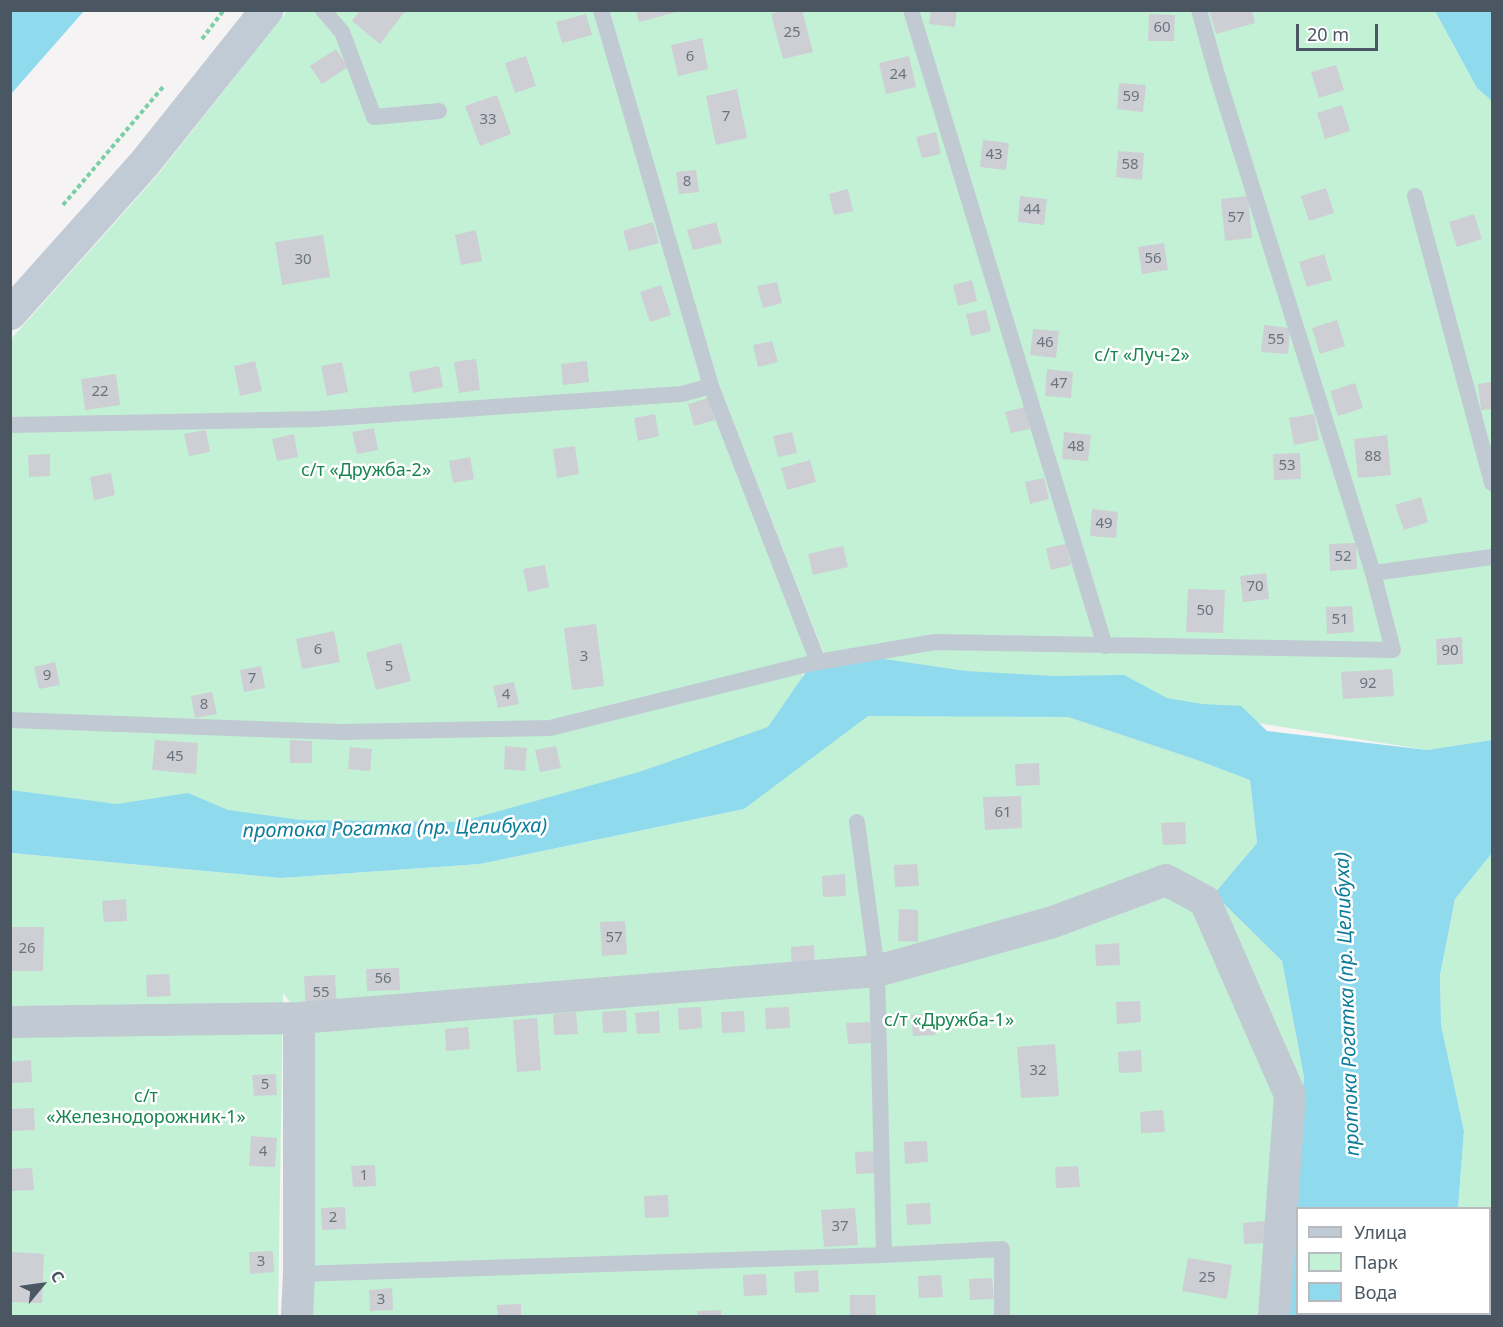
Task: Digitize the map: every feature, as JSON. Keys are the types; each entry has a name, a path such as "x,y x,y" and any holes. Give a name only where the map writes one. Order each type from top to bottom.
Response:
{"main road":[{"path":"10,314 144,164 267,10"}],"street":[{"path":"10,1022 300,1018 877,971 1053,922 1166,880 1205,901 1290,1095 1274,1317"},
{"path":"297,1317 300,1018"}],"lane":[{"path":"323,10 342,32 374,117 439,111"},
{"path":"600,10 711,386 818,662"},
{"path":"911,10 1105,646"},
{"path":"10,720 339,732 550,728 818,662 935,642 1393,650 1373,573 1217,75 1199,10"},
{"path":"1415,196 1492,483"},
{"path":"10,424 319,419 682,394 711,386"},
{"path":"1373,573 1492,557"},
{"path":"856,822 877,971 884,1255"},
{"path":"299,1274 884,1255 1002,1249 1002,1317"}],"path":[{"path":"198,44 224,10"},
{"path":"56,213 164,87"}],"green space":[{"name":"с/т «Дружба-2»","path":"287,11 596,11 809,659 778,737 656,785 447,825 301,820 11,795 11,339 155,178"},
{"name":"с/т «Луч-2»","path":"604,11 1435,11 1477,88 1492,101 1492,740 1427,750 824,654 719,385"},
{"name":"с/т «Дружба-1»","path":"863,713 1068,717 1250,780 1257,843 1214,894 1282,961 1304,1077 1284,1316 307,1316 310,1027 283,993 278,1316 11,1316 10,853 281,878 480,864 744,809"},
{"path":"1492,853 1492,1316 1460,1316 1491,1315 1491,1207 1458,1207 1464,1131 1441,1025 1440,975 1455,899"}],"water":[{"path":"10,11 84,11 11,94"},
{"path":"1435,11 1492,11 1492,101 1477,88"},
{"name":"протока Рогатка (пр. Целибуха)","path":"857,655 966,671 1052,676 1124,675 1167,698 1203,704 1241,706 1267,731 1427,750 1492,740 1492,853 1455,899 1440,975 1441,1025 1464,1131 1458,1207 1296,1207 1296,1315 1460,1316 1284,1316 1304,1077 1282,961 1214,894 1257,843 1250,780 1068,717 868,716 744,809 480,864 281,878 11,853 10,790 117,804 188,793 228,810 301,820 460,822 639,772 768,727 812,663"}],"building":[{"path":"360,10 406,10 380,44 352,21"},
{"path":"636,10 679,10 680,11 639,22"},
{"path":"785,10 802,10 813,52 783,59 771,14"},
{"path":"931,10 957,10 955,27 929,24"},
{"path":"1209,10 1252,10 1255,23 1216,34"},
{"path":"586,14 592,35 562,43 556,22"},
{"path":"1149,14 1175,15 1174,41 1148,41"},
{"path":"702,38 708,69 678,76 671,45"},
{"path":"336,49 348,67 322,84 310,66"},
{"path":"526,56 536,86 515,93 505,63"},
{"path":"909,56 916,87 886,94 879,63"},
{"path":"1336,65 1344,90 1319,98 1311,72"},
{"path":"1119,83 1146,85 1143,112 1117,109"},
{"path":"737,89 747,138 716,145 706,96"},
{"path":"497,95 511,134 480,146 465,106"},
{"path":"1342,105 1350,131 1325,139 1317,113"},
{"path":"936,132 941,154 922,158 916,137"},
{"path":"983,140 1009,143 1006,170 980,167"},
{"path":"1118,151 1144,153 1142,180 1116,177"},
{"path":"696,170 699,192 679,194 676,172"},
{"path":"1326,188 1334,213 1309,221 1301,196"},
{"path":"848,189 853,211 834,215 829,194"},
{"path":"1020,196 1047,199 1044,225 1018,222"},
{"path":"1248,196 1252,238 1225,241 1221,199"},
{"path":"1474,214 1482,239 1457,247 1449,222"},
{"path":"653,222 659,243 629,251 623,231"},
{"path":"716,222 722,243 693,250 687,230"},
{"path":"476,230 482,261 461,265 455,235"},
{"path":"323,235 330,277 282,285 275,242"},
{"path":"1164,243 1168,270 1142,274 1138,247"},
{"path":"1324,254 1332,280 1307,287 1299,262"},
{"path":"972,280 977,301 958,306 953,285"},
{"path":"777,282 782,303 763,308 757,286"},
{"path":"661,285 671,315 650,322 640,292"},
{"path":"986,310 991,331 971,336 966,314"},
{"path":"1337,320 1345,346 1320,354 1312,328"},
{"path":"1264,325 1290,328 1288,354 1261,352"},
{"path":"1033,329 1059,331 1056,358 1030,355"},
{"path":"772,341 778,362 758,367 753,345"},
{"path":"476,359 480,390 459,393 454,362"},
{"path":"255,361 262,391 240,396 234,366"},
{"path":"587,361 589,382 563,385 561,364"},
{"path":"342,362 348,392 327,396 321,366"},
{"path":"439,366 443,387 413,393 409,372"},
{"path":"1047,369 1073,372 1071,398 1045,396"},
{"path":"116,374 120,405 85,410 81,379"},
{"path":"1492,382 1492,409 1481,410 1478,384"},
{"path":"1355,383 1363,408 1338,416 1330,391"},
{"path":"708,398 715,420 694,426 688,404"},
{"path":"1025,407 1030,429 1011,433 1005,412"},
{"path":"655,414 659,436 638,441 634,418"},
{"path":"1314,414 1319,440 1294,445 1289,418"},
{"path":"374,428 378,450 357,454 352,432"},
{"path":"206,430 210,452 189,456 184,434"},
{"path":"792,432 797,453 778,457 773,436"},
{"path":"1064,432 1091,435 1088,461 1062,459"},
{"path":"294,434 298,457 277,461 272,439"},
{"path":"1387,435 1391,475 1358,478 1354,439"},
{"path":"575,446 579,474 557,478 553,449"},
{"path":"1300,453 1301,479 1274,480 1273,454"},
{"path":"50,454 50,476 29,477 28,455"},
{"path":"470,457 474,479 453,483 449,461"},
{"path":"810,460 816,482 787,490 781,468"},
{"path":"111,473 115,495 94,500 90,477"},
{"path":"1044,478 1049,499 1030,504 1025,482"},
{"path":"1421,497 1428,522 1404,530 1395,505"},
{"path":"1092,509 1118,512 1116,538 1090,536"},
{"path":"1356,543 1357,569 1330,571 1329,544"},
{"path":"1066,544 1071,565 1051,570 1046,548"},
{"path":"843,546 848,567 813,575 808,554"},
{"path":"545,565 549,587 528,592 523,569"},
{"path":"1266,573 1269,599 1243,602 1240,576"},
{"path":"1188,589 1225,590 1223,633 1186,632"},
{"path":"1352,606 1354,632 1327,634 1326,607"},
{"path":"596,624 604,686 572,690 564,628"},
{"path":"334,631 340,662 302,669 296,639"},
{"path":"1462,637 1463,664 1437,665 1436,639"},
{"path":"401,643 411,681 376,690 366,653"},
{"path":"55,662 60,685 39,689 34,667"},
{"path":"261,666 265,688 244,692 240,670"},
{"path":"1392,669 1394,696 1343,699 1341,672"},
{"path":"514,682 519,704 498,708 493,686"},
{"path":"212,692 217,714 195,718 191,696"},
{"path":"155,740 198,743 196,774 152,770"},
{"path":"290,740 312,741 312,763 290,763"},
{"path":"505,746 527,748 525,771 504,769"},
{"path":"556,746 561,768 540,772 535,750"},
{"path":"350,747 372,749 370,771 348,769"},
{"path":"1039,763 1040,785 1016,786 1015,764"},
{"path":"1021,796 1022,828 985,830 983,797"},
{"path":"1185,822 1186,844 1163,845 1161,823"},
{"path":"917,864 919,886 895,887 894,865"},
{"path":"845,874 846,896 823,897 822,876"},
{"path":"126,899 127,921 104,922 102,901"},
{"path":"899,909 918,910 918,942 898,941"},
{"path":"625,921 627,954 602,956 600,922"},
{"path":"10,927 44,927 43,971 10,971"},
{"path":"1119,943 1120,965 1096,966 1095,945"},
{"path":"814,945 815,967 792,968 791,947"},
{"path":"399,968 400,990 367,991 366,969"},
{"path":"169,974 171,996 147,997 146,975"},
{"path":"335,975 337,1009 306,1010 304,976"},
{"path":"1140,1001 1141,1022 1117,1024 1116,1002"},
{"path":"701,1007 702,1028 679,1030 678,1008"},
{"path":"789,1007 790,1028 766,1029 765,1008"},
{"path":"626,1010 627,1032 603,1033 602,1012"},
{"path":"659,1011 660,1033 637,1034 635,1013"},
{"path":"744,1011 745,1032 722,1033 721,1012"},
{"path":"576,1012 578,1034 554,1035 553,1014"},
{"path":"935,1013 936,1035 913,1036 911,1015"},
{"path":"537,1018 541,1070 517,1072 513,1020"},
{"path":"870,1022 871,1043 848,1044 846,1023"},
{"path":"468,1027 470,1049 446,1051 445,1029"},
{"path":"1055,1044 1059,1096 1021,1098 1017,1047"},
{"path":"1141,1050 1142,1072 1119,1073 1118,1052"},
{"path":"31,1060 32,1082 10,1083 10,1062"},
{"path":"276,1074 277,1095 254,1096 252,1075"},
{"path":"34,1108 35,1130 11,1131 10,1109"},
{"path":"1163,1110 1165,1132 1141,1133 1140,1112"},
{"path":"251,1136 277,1138 275,1167 249,1166"},
{"path":"927,1141 928,1162 905,1164 904,1142"},
{"path":"878,1151 880,1173 856,1174 855,1152"},
{"path":"375,1165 376,1186 353,1187 351,1166"},
{"path":"1078,1166 1080,1187 1056,1188 1055,1167"},
{"path":"32,1168 34,1190 10,1191 10,1169"},
{"path":"668,1195 669,1217 645,1218 644,1196"},
{"path":"930,1203 931,1224 907,1225 906,1204"},
{"path":"345,1207 346,1229 322,1230 321,1208"},
{"path":"855,1208 858,1245 824,1247 821,1210"},
{"path":"1266,1221 1268,1243 1244,1244 1243,1223"},
{"path":"273,1251 274,1272 250,1274 249,1252"},
{"path":"12,1252 44,1254 42,1303 10,1302"},
{"path":"1188,1258 1232,1265 1227,1299 1182,1291"},
{"path":"818,1270 819,1292 795,1293 794,1272"},
{"path":"766,1274 767,1295 744,1296 743,1275"},
{"path":"941,1275 943,1297 919,1298 918,1276"},
{"path":"992,1278 994,1299 970,1300 969,1279"},
{"path":"392,1288 393,1310 370,1311 369,1290"},
{"path":"850,1295 875,1295 876,1316 850,1316"},
{"path":"521,1304 521,1316 498,1316 497,1305"},
{"path":"721,1310 721,1316 698,1316 697,1311"}],"park label":[{"name":"с/т «Железнодорожник-1»","path":"146,1107"}]}
